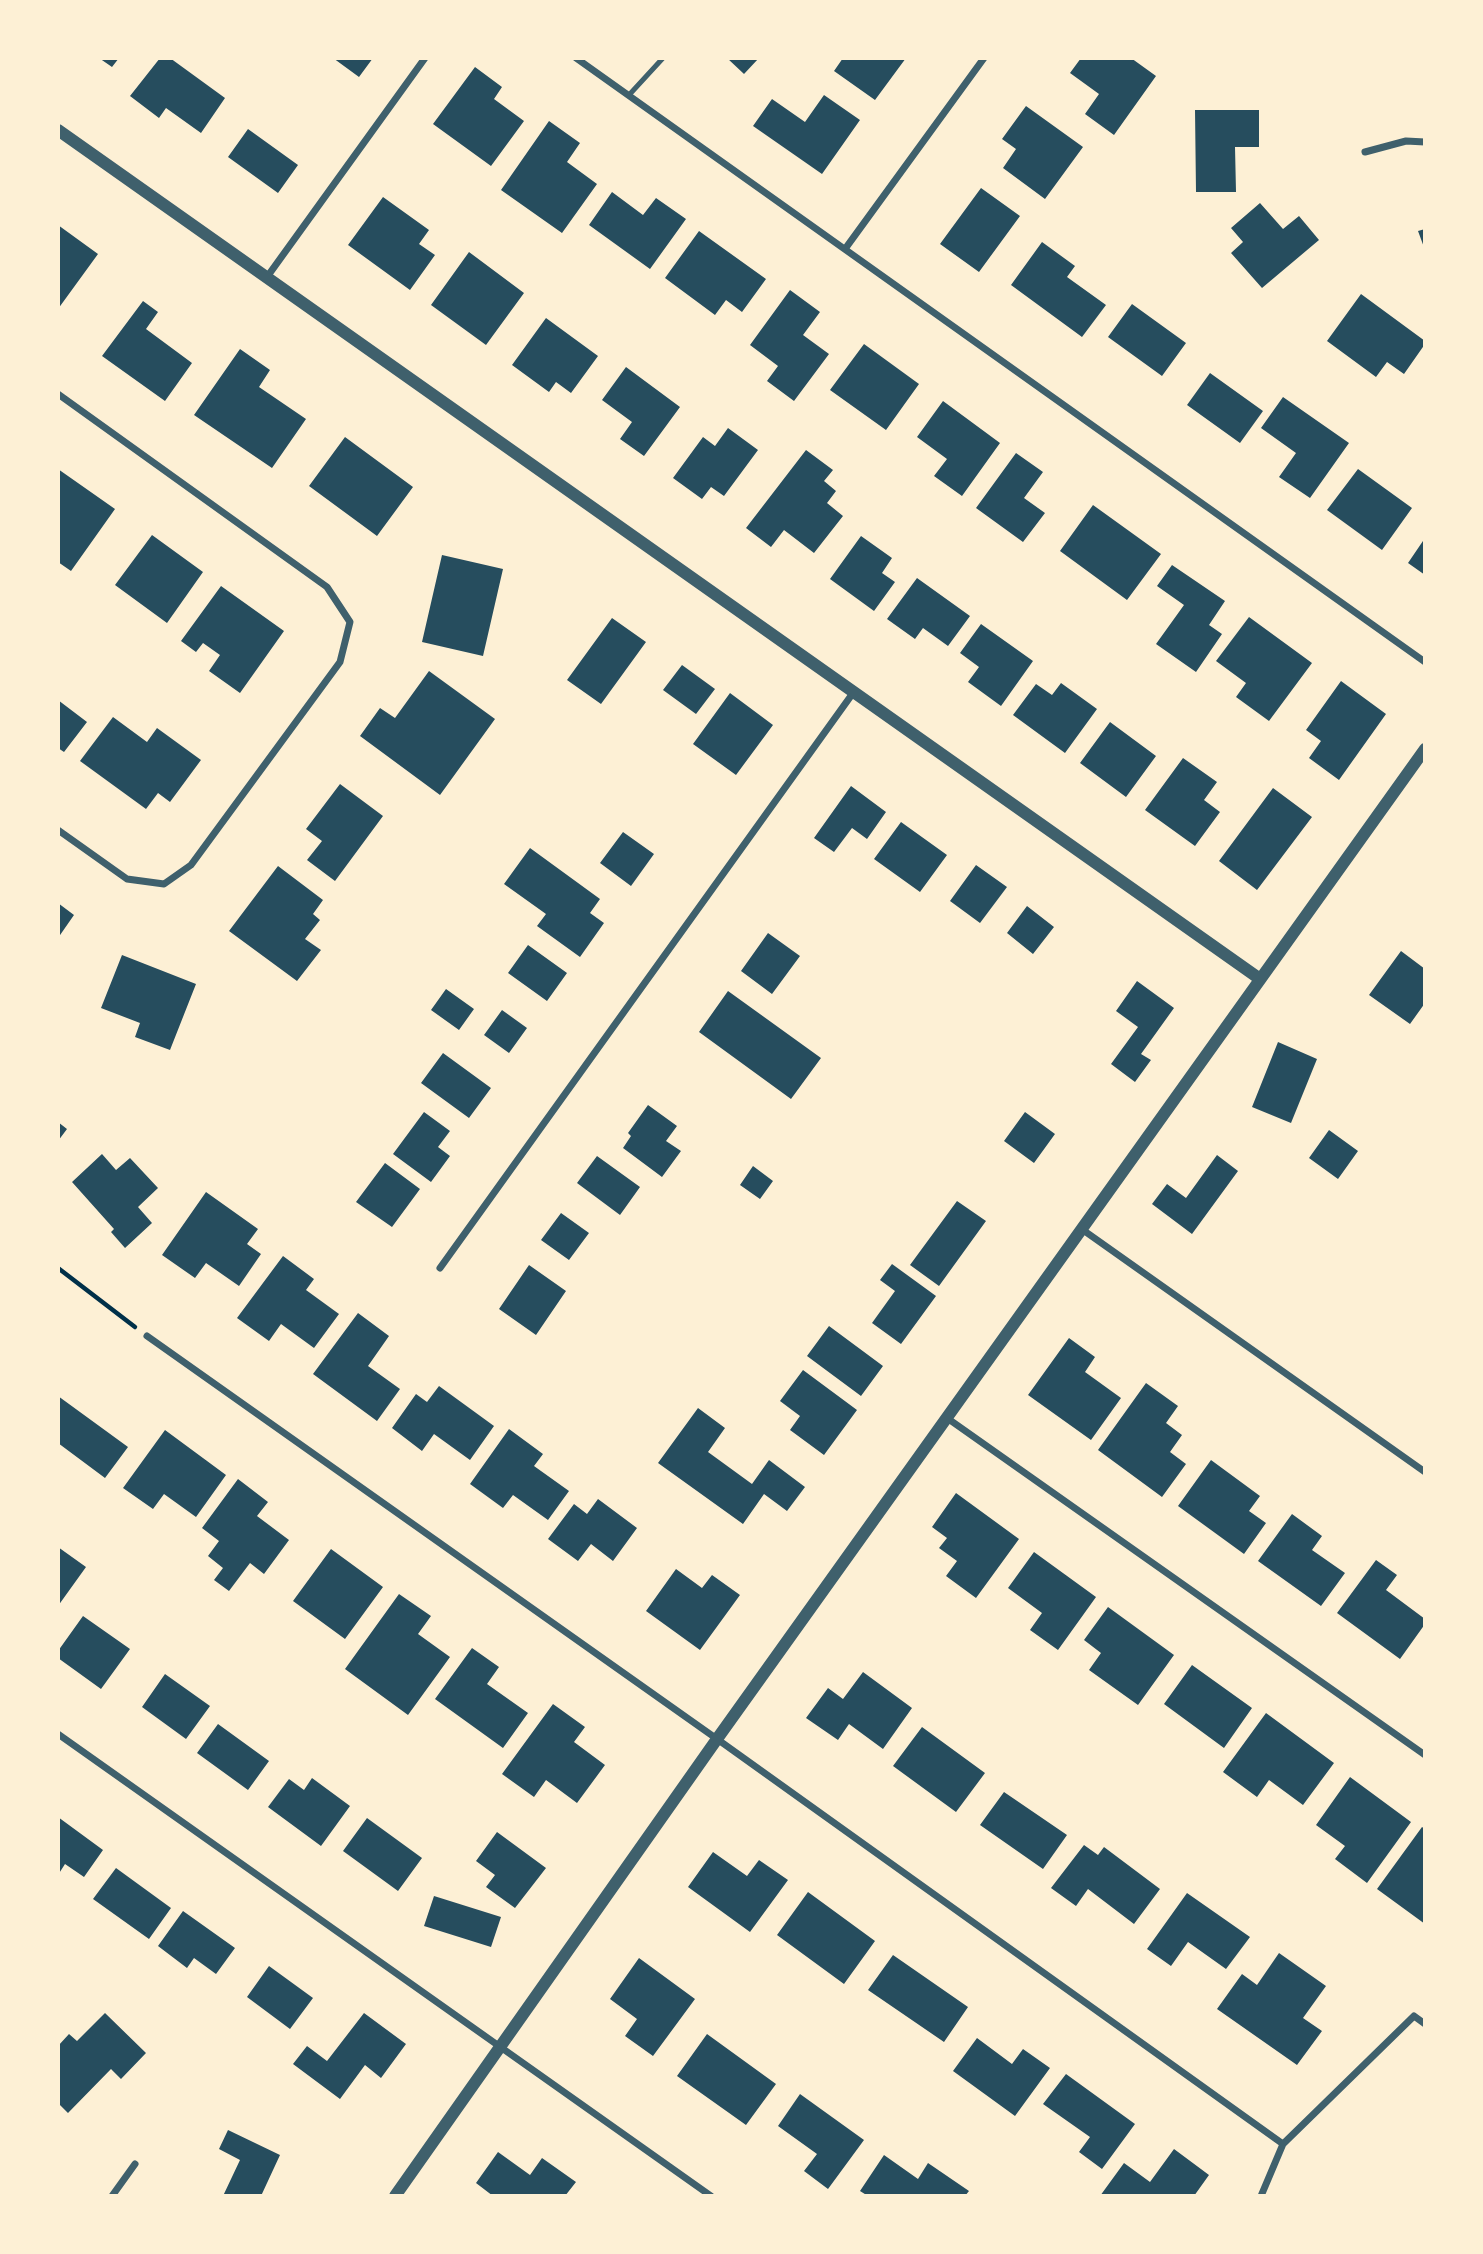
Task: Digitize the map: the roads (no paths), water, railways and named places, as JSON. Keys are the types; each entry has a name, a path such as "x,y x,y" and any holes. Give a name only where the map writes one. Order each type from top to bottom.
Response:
{"street":[{"path":"267,277 425,58"},
{"path":"576,58 1425,662"},
{"path":"845,249 984,58"},
{"path":"58,130 1260,979"},
{"path":"1365,152 1406,141 1425,142"},
{"path":"58,394 327,587 350,622 340,662 191,865 164,884 127,879 58,830"},
{"path":"440,1268 853,693"},
{"path":"395,2196 717,1738 1083,1230 1425,748"},
{"path":"1083,1230 1425,1472"},
{"path":"147,1336 717,1738 1283,2144"},
{"path":"947,1418 1425,1755"},
{"path":"58,1734 711,2196"},
{"path":"1261,2196 1283,2144 1414,2016 1425,2024"},
{"path":"112,2196 135,2164"}],"lane":[{"path":"629,95 663,58"}]}
